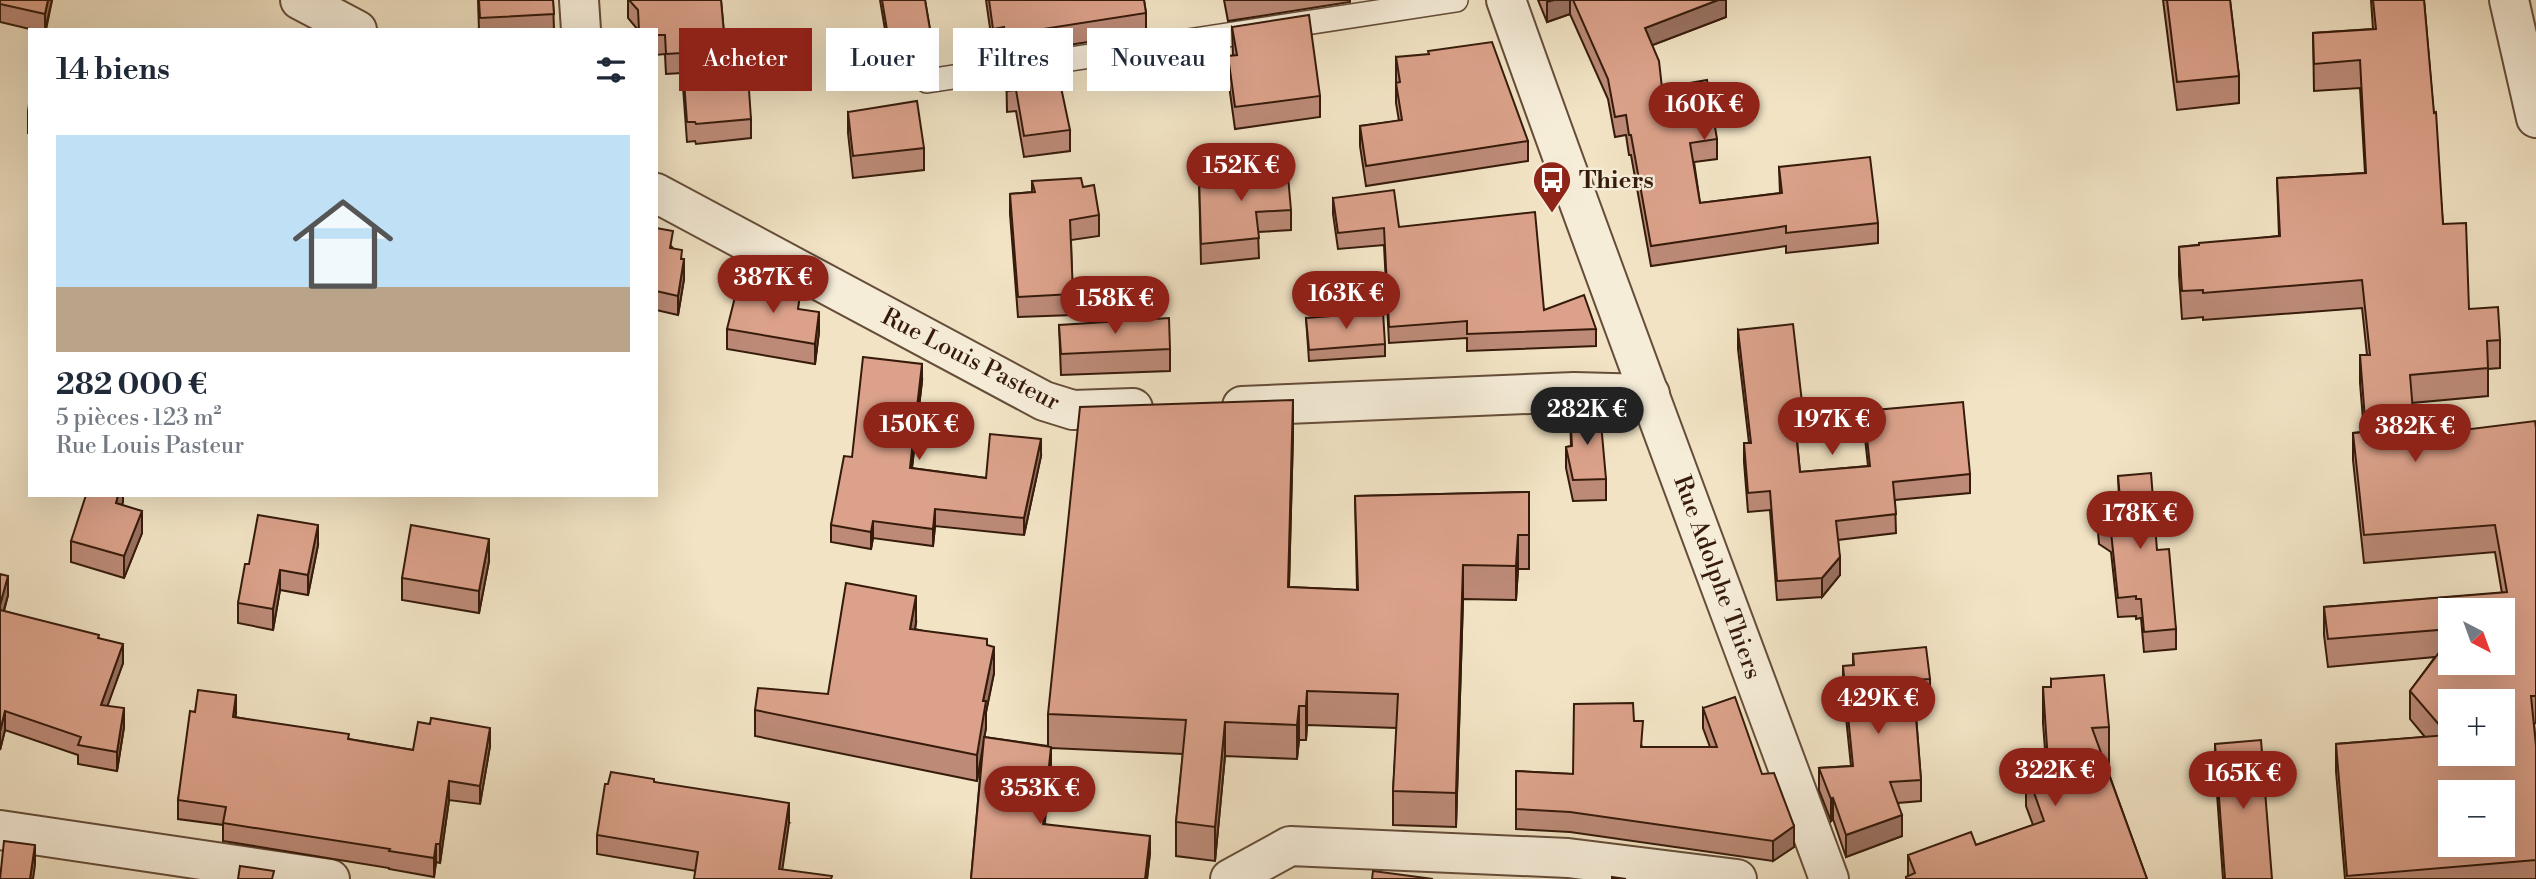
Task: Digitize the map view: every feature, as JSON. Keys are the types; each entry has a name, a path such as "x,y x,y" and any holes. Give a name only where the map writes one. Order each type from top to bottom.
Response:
{"street":[{"path":"300,0 353,28"},
{"path":"579,0 581,28"},
{"name":"Rue Adolphe Thiers","path":"1506,0 1576,200 1829,879"},
{"path":"2509,0 2536,118"},
{"name":"Rue Louis Pasteur","path":"658,194 1044,401 1073,410 1167,408"},
{"path":"1207,407 1574,392 1650,394"},
{"path":"0,830 330,879"},
{"path":"1230,879 1290,846 1568,858 1737,879"}],"lane":[{"path":"939,79 1456,0"}],"building":[{"path":"0,0 48,0 45,14 0,4"},
{"path":"479,0 553,0 554,14 480,18"},
{"path":"629,0 721,0 724,28 679,28 679,53 666,54 665,35 658,35 658,28 639,28 638,10"},
{"path":"882,0 925,0 930,28 887,28"},
{"path":"989,0 1144,0 1146,13 1050,28 993,28"},
{"path":"1573,0 1718,0 1645,28 1659,61 1662,88 1707,80 1717,139 1690,143 1700,203 1782,193 1779,167 1870,157 1878,223 1786,233 1786,226 1651,246 1626,115 1615,117 1608,79"},
{"path":"2167,0 2230,0 2239,76 2177,82"},
{"path":"2373,0 2424,0 2434,113 2436,112 2443,224 2466,223 2469,309 2498,307 2500,340 2487,341 2488,368 2410,375 2415,436 2535,421 2536,696 2531,696 2536,746 2536,860 2347,876 2336,744 2438,736 2438,766 2515,766 2515,689 2438,689 2438,723 2410,691 2438,654 2438,676 2515,676 2515,598 2438,598 2438,630 2328,639 2324,607 2507,592 2495,525 2364,535 2353,433 2366,432 2360,355 2370,355 2362,280 2203,293 2203,290 2182,291 2179,247 2280,236 2277,178 2366,173 2360,60 2314,64 2313,33 2376,29"},
{"path":"1309,15 1320,96 1235,107 1230,56 1237,55 1232,27"},
{"path":"1492,42 1528,141 1366,166 1360,126 1402,120 1396,83 1400,82 1396,57 1429,54 1428,51"},
{"path":"685,91 749,91 751,119 696,124 687,122"},
{"path":"1016,91 1062,91 1070,130 1024,136"},
{"path":"917,101 924,148 853,156 848,112"},
{"path":"1287,165 1291,210 1256,212 1259,238 1201,244 1199,176 1257,173 1257,167"},
{"path":"1081,178 1083,187 1094,185 1099,215 1070,220 1073,294 1018,297 1010,194 1035,192 1032,181"},
{"path":"1394,190 1399,227 1535,212 1544,310 1584,295 1596,329 1467,334 1467,321 1389,327 1384,228 1338,233 1333,198"},
{"path":"658,228 673,231 670,248 682,250 681,259 684,259 678,296 658,291"},
{"path":"738,285 800,295 798,309 819,312 815,344 727,329"},
{"path":"1383,312 1385,344 1309,350 1306,318"},
{"path":"1169,318 1170,349 1061,354 1059,325"},
{"path":"1793,324 1803,411 1794,412 1800,472 1870,466 1864,411 1963,402 1970,474 1893,482 1896,514 1836,521 1840,557 1822,578 1777,581 1770,491 1748,493 1744,443 1751,443 1738,330"},
{"path":"863,357 922,364 910,468 986,478 990,434 1041,439 1024,518 935,509 933,529 873,521 871,532 831,525 844,456 852,457"},
{"path":"1293,400 1288,587 1358,590 1355,496 1529,492 1529,535 1518,535 1516,566 1463,565 1456,793 1393,791 1398,694 1307,691 1306,706 1299,706 1297,725 1225,722 1215,827 1176,822 1186,720 1048,714 1080,407"},
{"path":"1600,412 1606,479 1573,480 1566,447 1572,446 1570,413"},
{"path":"2151,473 2157,550 2169,549 2176,629 2144,632 2141,599 2136,599 2136,596 2118,598 2111,532 2099,524 2097,500 2120,498 2118,476"},
{"path":"85,497 118,497 116,503 142,511 124,556 71,541"},
{"path":"258,515 318,525 308,575 280,570 273,609 238,603"},
{"path":"411,525 489,539 479,591 402,578"},
{"path":"0,574 8,576 0,605"},
{"path":"846,583 916,596 910,629 987,639 987,645 994,647 983,701 986,701 977,755 755,710 758,688 828,694"},
{"path":"0,610 99,635 98,638 123,644 101,705 124,708 117,752 78,745 81,737 5,711 0,731"},
{"path":"1926,647 1930,679 1913,680 1921,780 1890,782 1902,815 1846,835 1819,768 1853,766 1843,666 1854,665 1853,654"},
{"path":"2104,675 2109,727 2092,728 2147,879 1907,879 1906,877 1915,873 1908,855 1971,832 1976,845 2044,821 2026,770 2048,762 2043,687 2051,687 2051,679"},
{"path":"198,690 236,695 233,717 349,734 348,739 413,750 418,722 430,724 431,718 490,728 480,786 449,781 440,844 436,844 434,858 223,823 226,807 178,800 190,711 195,712"},
{"path":"1735,697 1762,774 1774,773 1794,826 1773,841 1570,812 1516,809 1516,771 1573,774 1574,704 1633,703 1634,721 1643,721 1641,747 1717,747 1703,708"},
{"path":"984,737 1051,747 1043,824 1150,836 1145,879 971,879"},
{"path":"2261,740 2272,879 2225,879 2215,744"},
{"path":"611,772 654,779 654,782 789,803 779,869 832,876 831,879 694,879 698,852 597,835 605,784 608,784"},
{"path":"4,841 35,845 30,879 0,879"},
{"path":"240,866 274,871 272,879 238,879"},
{"path":"1373,871 1433,879 1372,879"}],"place":[{"name":"Thiers","path":"1552,214"}]}
